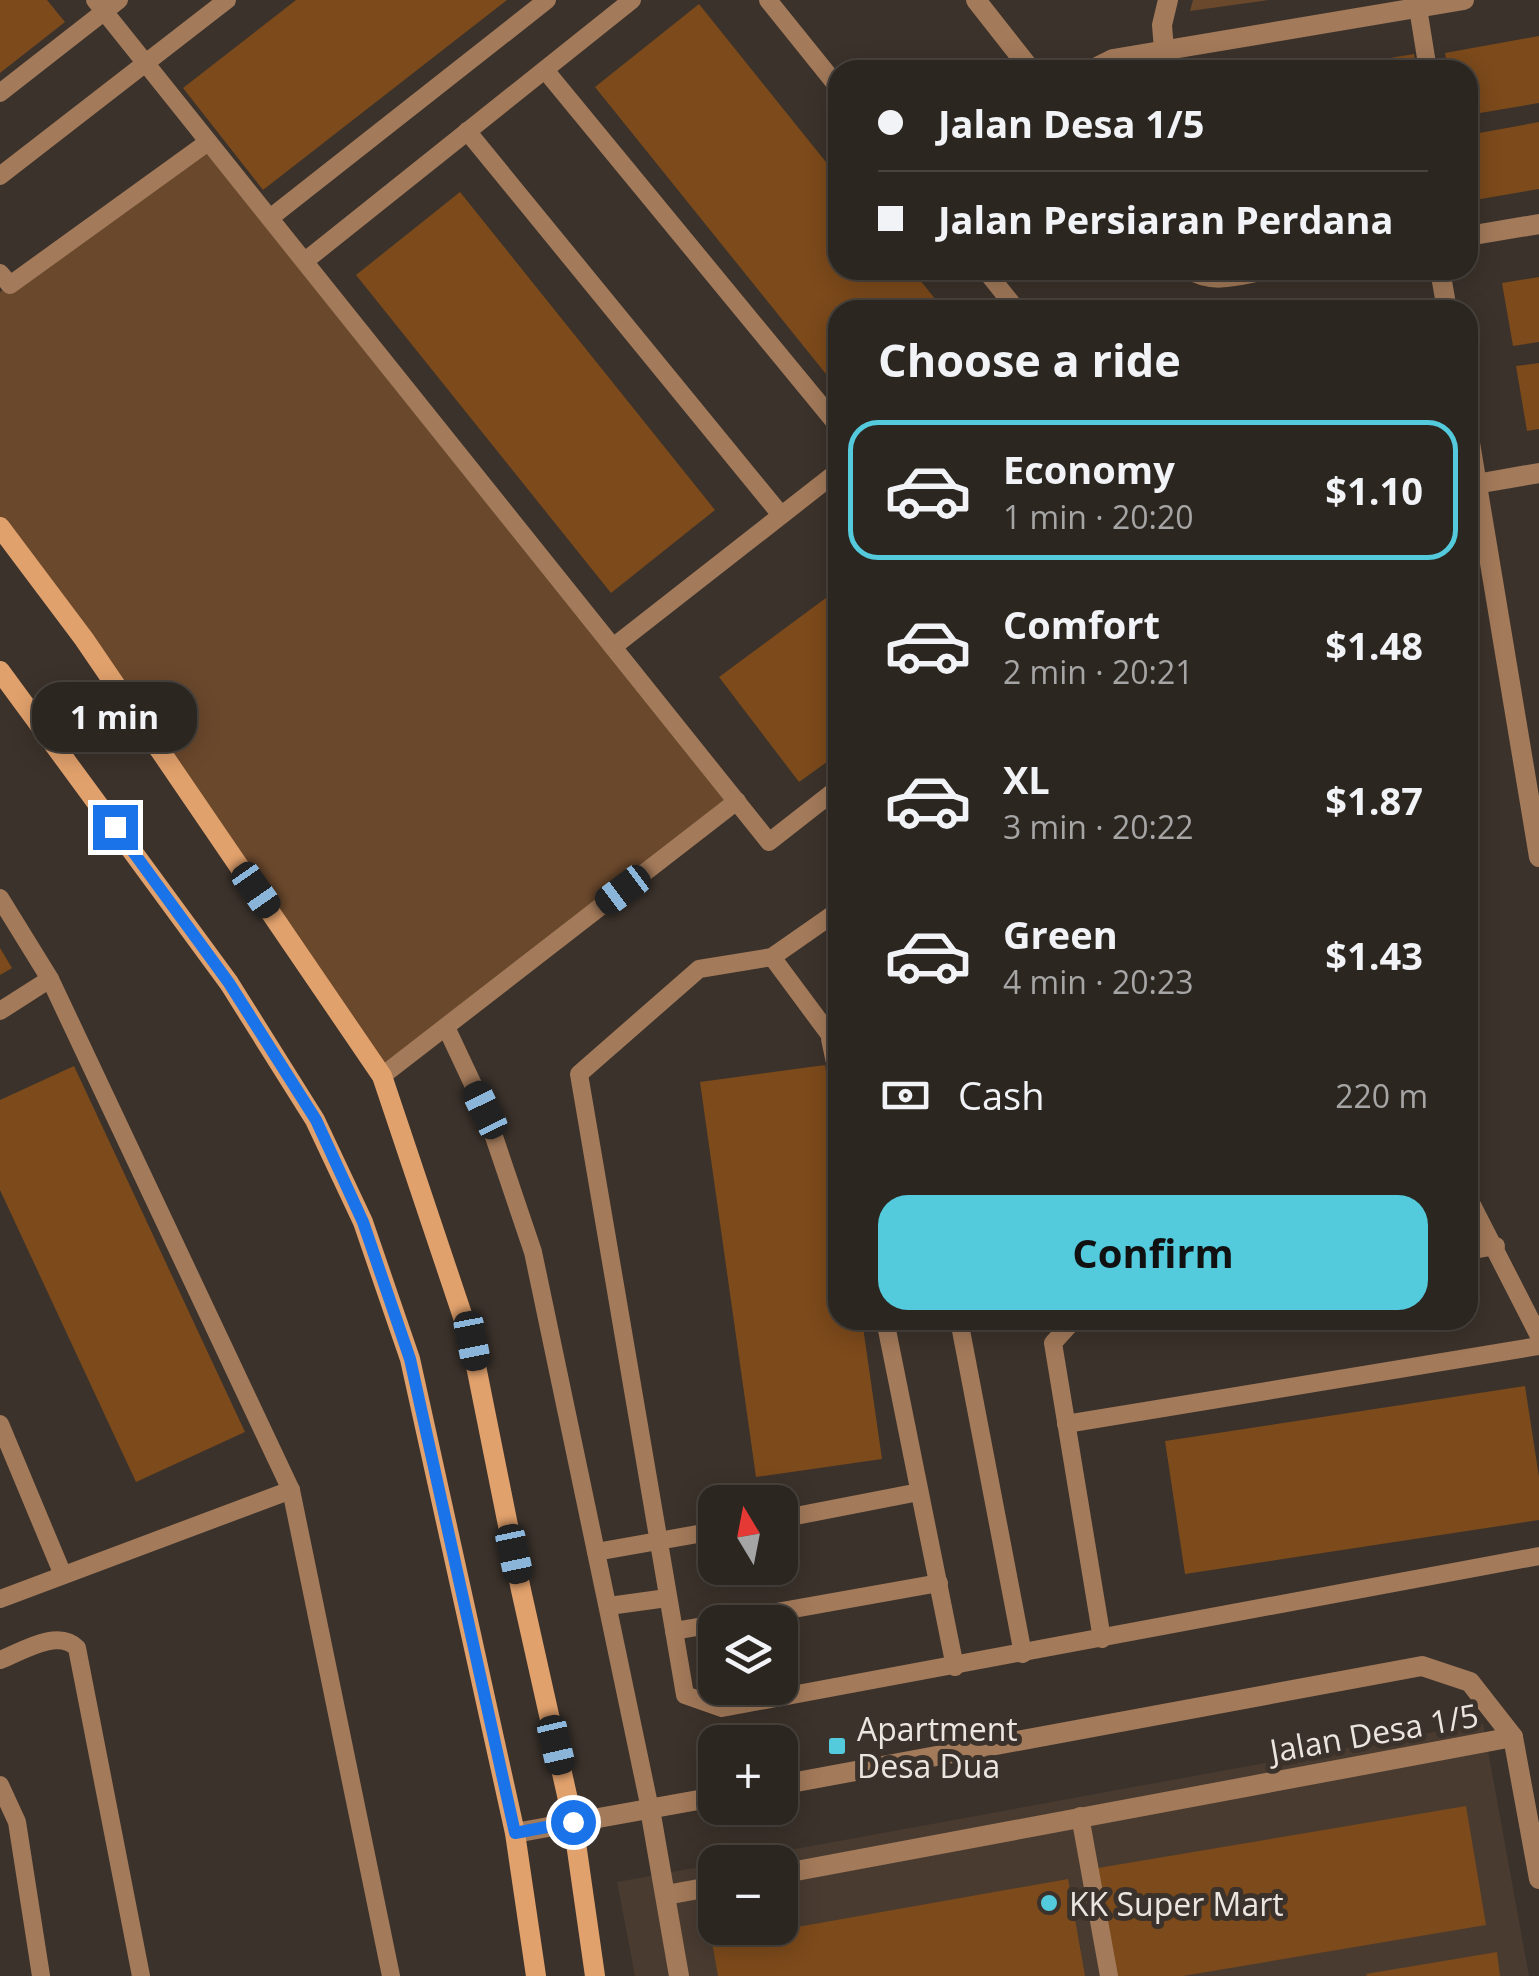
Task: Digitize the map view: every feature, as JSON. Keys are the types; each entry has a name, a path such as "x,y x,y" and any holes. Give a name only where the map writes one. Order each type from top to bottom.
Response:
{"street":[{"path":"976,0 1022,60"},
{"path":"1164,50 1162,25 1168,0"},
{"path":"1112,60 1464,0"},
{"path":"1478,234 1539,224"},
{"path":"1478,484 1539,473"},
{"path":"1478,496 1539,857"},
{"path":"0,527 95,655 382,1076 472,1341 521,1590 573,1822 595,1976"},
{"path":"0,671 229,983 316,1120 363,1222 410,1359 515,1833 536,1976"},
{"name":"Jalan Desa 1/5","path":"798,1782 1422,1666 1470,1682 1513,1737 798,1871"},
{"path":"1513,1737 1539,1879"},
{"path":"515,1833 698,1800"},
{"path":"650,1809 679,1976"},
{"path":"666,1895 698,1889"}],"lane":[{"path":"0,176 227,0"},
{"path":"270,218 547,0"},
{"path":"305,261 632,0"},
{"path":"768,0 828,75"},
{"path":"0,93 106,4 145,62 208,142 769,842 828,796"},
{"path":"1418,8 1426,60"},
{"path":"544,70 828,414"},
{"path":"467,130 781,515"},
{"path":"0,274 10,285 208,142"},
{"path":"993,280 1009,300"},
{"path":"613,647 828,479"},
{"path":"382,1076 737,801"},
{"path":"0,898 50,979 291,1490 391,1976"},
{"path":"828,918 772,957 699,970 579,1074 684,1695 722,1708 1539,1556"},
{"path":"772,957 828,1034"},
{"path":"0,1010 50,979"},
{"path":"446,1027 485,1110 533,1252 650,1809"},
{"path":"1478,1215 1539,1336"},
{"path":"1478,1249 1496,1246"},
{"path":"887,1330 955,1667"},
{"path":"962,1330 1023,1654"},
{"path":"1065,1330 1053,1343 1102,1639"},
{"path":"1066,1424 1539,1346"},
{"path":"0,1424 63,1575"},
{"path":"0,1599 291,1490"},
{"path":"798,1515 919,1492"},
{"path":"596,1552 698,1534"},
{"path":"798,1609 939,1583"},
{"path":"609,1606 668,1598"},
{"path":"674,1631 698,1627"},
{"path":"0,1660 57,1640 71,1642 77,1648 141,1976"},
{"path":"0,1785 17,1822 41,1976"},
{"path":"1080,1816 1110,1976"}],"shaded area":[{"path":"1193,0 1269,0 1190,11"},
{"path":"208,142 737,801 382,1073 0,524 0,292"},
{"path":"1483,1723 1529,1976 635,1976 617,1882 698,1867 698,1945 798,1945 798,1848"}],"building":[{"path":"0,0 47,0 65,22 0,73"},
{"path":"296,0 507,0 263,190 183,88"},
{"path":"699,4 828,165 828,280 920,280 936,300 828,300 828,377 595,87"},
{"path":"1539,36 1539,103 1478,113 1478,60 1446,60 1445,53"},
{"path":"1414,54 1415,60 1378,60"},
{"path":"1539,122 1539,189 1478,199 1478,133"},
{"path":"460,192 715,510 611,593 356,275"},
{"path":"1539,277 1539,342 1513,346 1502,283"},
{"path":"1539,363 1539,429 1527,431 1516,366"},
{"path":"828,596 828,761 799,782 719,677"},
{"path":"0,948 12,968 0,975"},
{"path":"825,1065 828,1330 863,1330 882,1459 756,1477 700,1082"},
{"path":"74,1066 245,1432 136,1482 0,1190 0,1100"},
{"path":"1525,1386 1539,1477 1539,1520 1185,1574 1165,1441"},
{"path":"1466,1806 1486,1925 1183,1976 1116,1976 1098,1868"},
{"path":"1068,1879 1085,1976 718,1976 713,1945 798,1945 798,1927"},
{"path":"1497,1952 1500,1976 1366,1974"}],"place":[{"name":"Apartment Desa Dua","path":"837,1746"},
{"name":"KK Super Mart","path":"1049,1903"}],"route":[{"path":"115,827 229,983 316,1120 363,1222 410,1359 515,1833 573,1822"}]}
